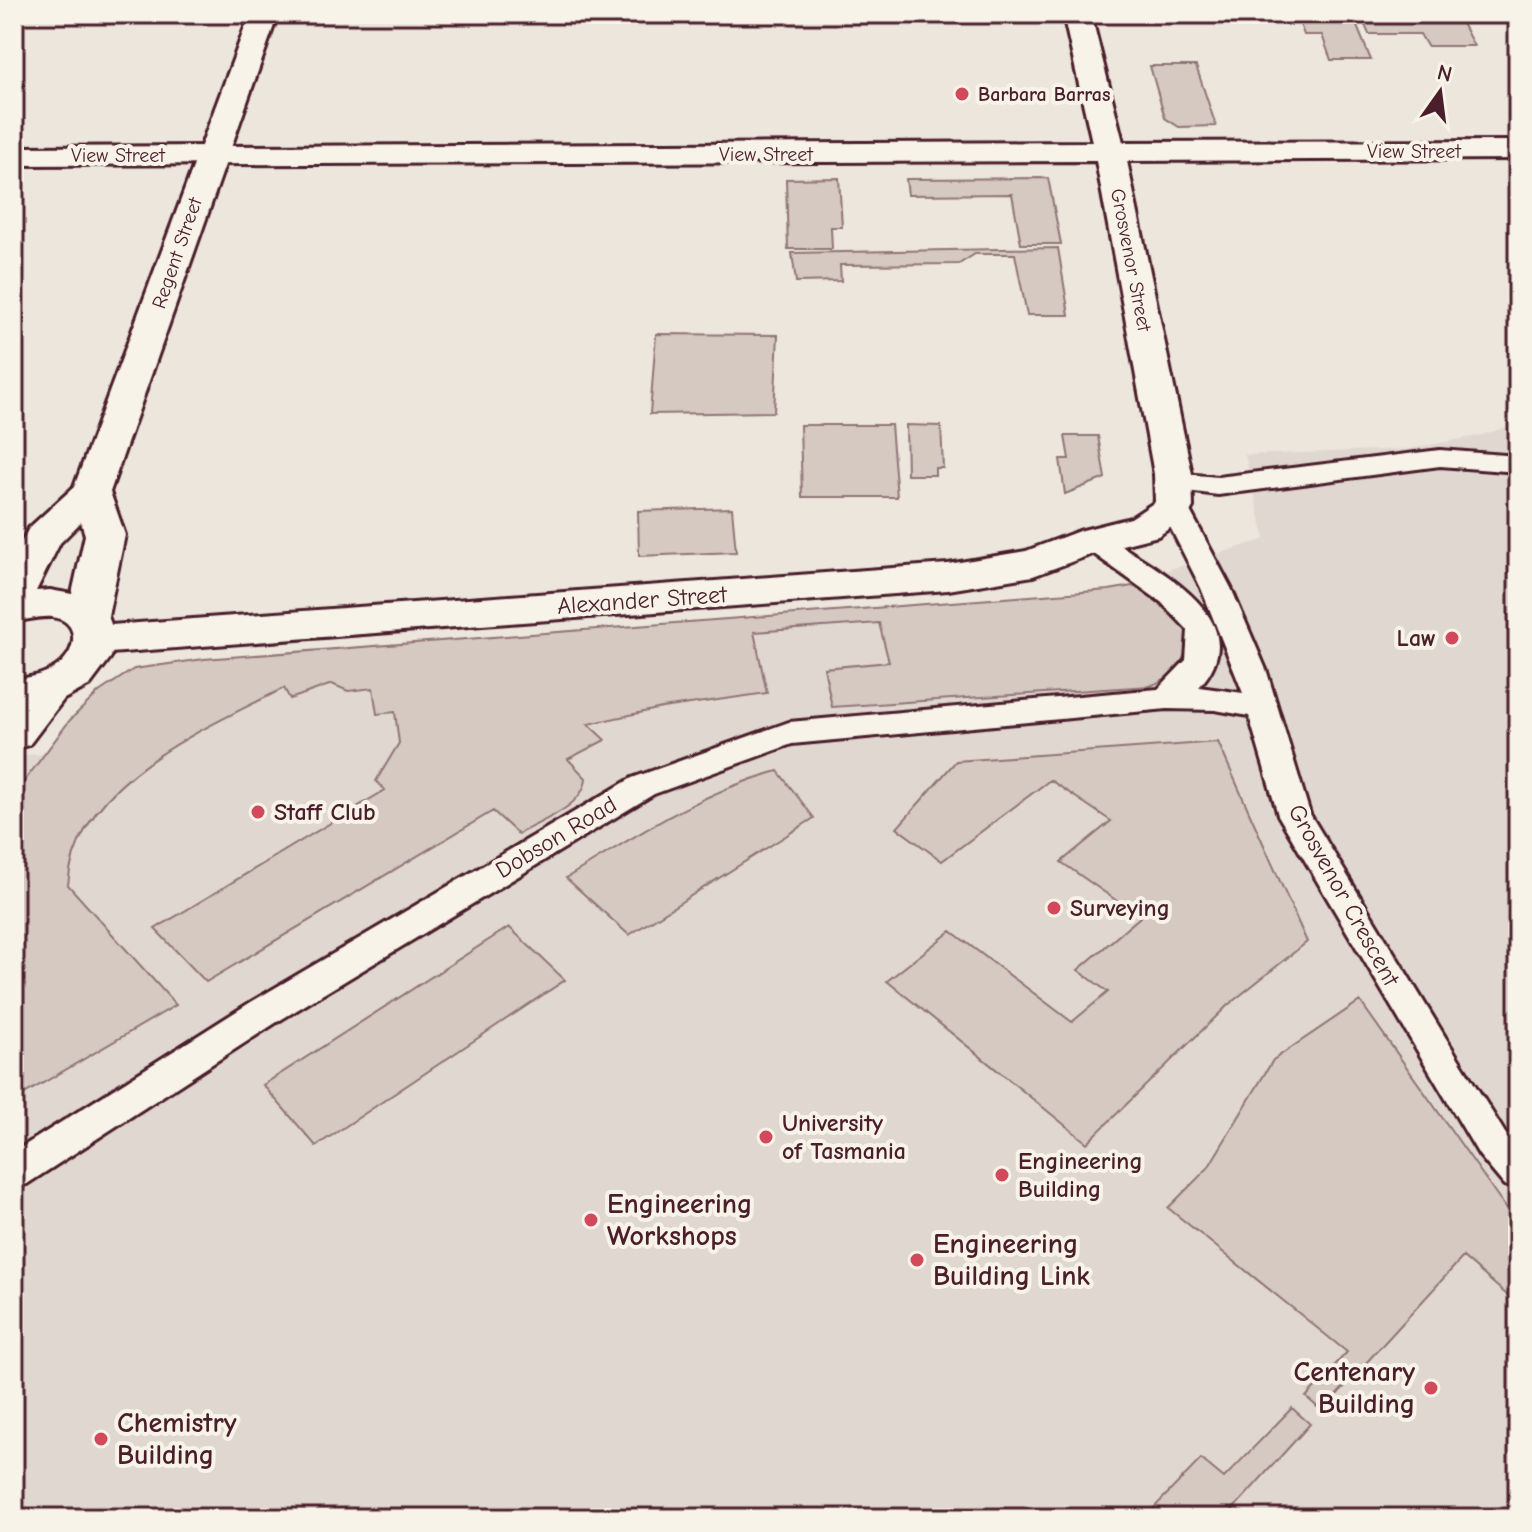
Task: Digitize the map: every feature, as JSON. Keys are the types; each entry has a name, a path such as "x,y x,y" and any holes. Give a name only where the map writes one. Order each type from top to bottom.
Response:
{"street":[{"name":"Regent Street","path":"14,596 43,537 91,492 264,14"},
{"name":"Grosvenor Street","path":"1077,14 1110,152 1174,495"},
{"name":"View Street","path":"14,156 1518,150"},
{"path":"14,734 32,692 68,679 93,654 92,629 105,535 91,492"},
{"name":"Alexander Street","path":"92,629 948,577 1033,563 1093,540 1144,527 1174,495"},
{"path":"14,608 44,603 60,605 92,629"}],"lane":[{"path":"1174,495 1218,486 1440,458 1518,464"},
{"name":"Grosvenor Crescent","path":"1174,495 1252,672 1294,815 1492,1144 1518,1173"},
{"path":"1093,540 1178,600 1203,627 1205,653 1192,679 1169,696"},
{"name":"Dobson Road","path":"14,1172 264,1012 643,786 789,733 1134,703 1169,696 1197,695 1264,709"}],"shaded area":[{"path":"1360,14 1457,14 1474,46 1427,46 1420,34 1369,34"},
{"path":"1298,19 1354,19 1371,60 1331,60 1322,35 1304,35"},
{"path":"1150,66 1196,66 1216,126 1179,127 1165,118"},
{"path":"839,178 842,227 831,227 832,249 788,249 786,179"},
{"path":"1048,178 1061,244 1021,244 1012,194 908,195 906,179"},
{"path":"1058,248 1069,315 1027,315 1015,254 975,254 959,264 840,265 841,281 796,282 792,253"},
{"path":"656,334 778,335 774,412 650,414"},
{"name":"University of Tasmania","path":"1518,423 1518,1518 14,1518 14,756 44,754 70,720 99,692 134,669 204,659 1132,586 1171,569 1265,539 1245,455 1409,449 1483,435"},
{"path":"800,425 891,425 897,497 802,497"},
{"path":"906,425 941,426 943,468 935,468 935,475 907,475"},
{"path":"1065,436 1098,436 1105,478 1065,494 1060,459 1069,459"},
{"path":"732,508 736,552 639,556 638,511"},
{"path":"1132,586 1168,606 1181,621 1190,639 1177,668 1150,686 832,707 824,668 889,662 879,623 754,632 767,693 662,708 588,724 605,740 568,759 586,778 578,797 560,812 518,834 493,811 206,982 155,929 385,790 376,781 399,743 395,712 377,714 373,688 348,691 332,684 290,699 284,688 182,741 149,763 119,788 94,816 76,848 68,885 176,1005 14,1100 14,795 70,720 99,692 134,669 204,659"},
{"path":"1218,742 1307,942 1228,1005 1087,1143 887,981 951,931 1072,1022 1108,992 1078,970 1140,917 1061,862 1111,821 1050,780 942,861 897,828 956,761"},
{"path":"778,771 814,818 629,935 566,878 695,803"},
{"path":"509,927 565,980 316,1146 263,1085"},
{"path":"1360,1001 1518,1225 1518,1278 1507,1295 1463,1257 1322,1411 1306,1397 1347,1352 1168,1208 1208,1168 1273,1060"},
{"path":"1292,1408 1310,1424 1225,1518 1144,1518 1201,1459 1224,1478"}],"place":[{"name":"Barbara Barras","path":"962,94"},
{"name":"Law","path":"1452,638"},
{"name":"Staff Club","path":"258,812"},
{"name":"Surveying","path":"1054,908"},
{"name":"University of Tasmania","path":"766,1137"},
{"name":"Engineering Building","path":"1002,1175"},
{"name":"Engineering Workshops","path":"591,1220"},
{"name":"Engineering Building Link","path":"917,1260"},
{"name":"Centenary Building","path":"1431,1388"},
{"name":"Chemistry Building","path":"101,1439"}]}
